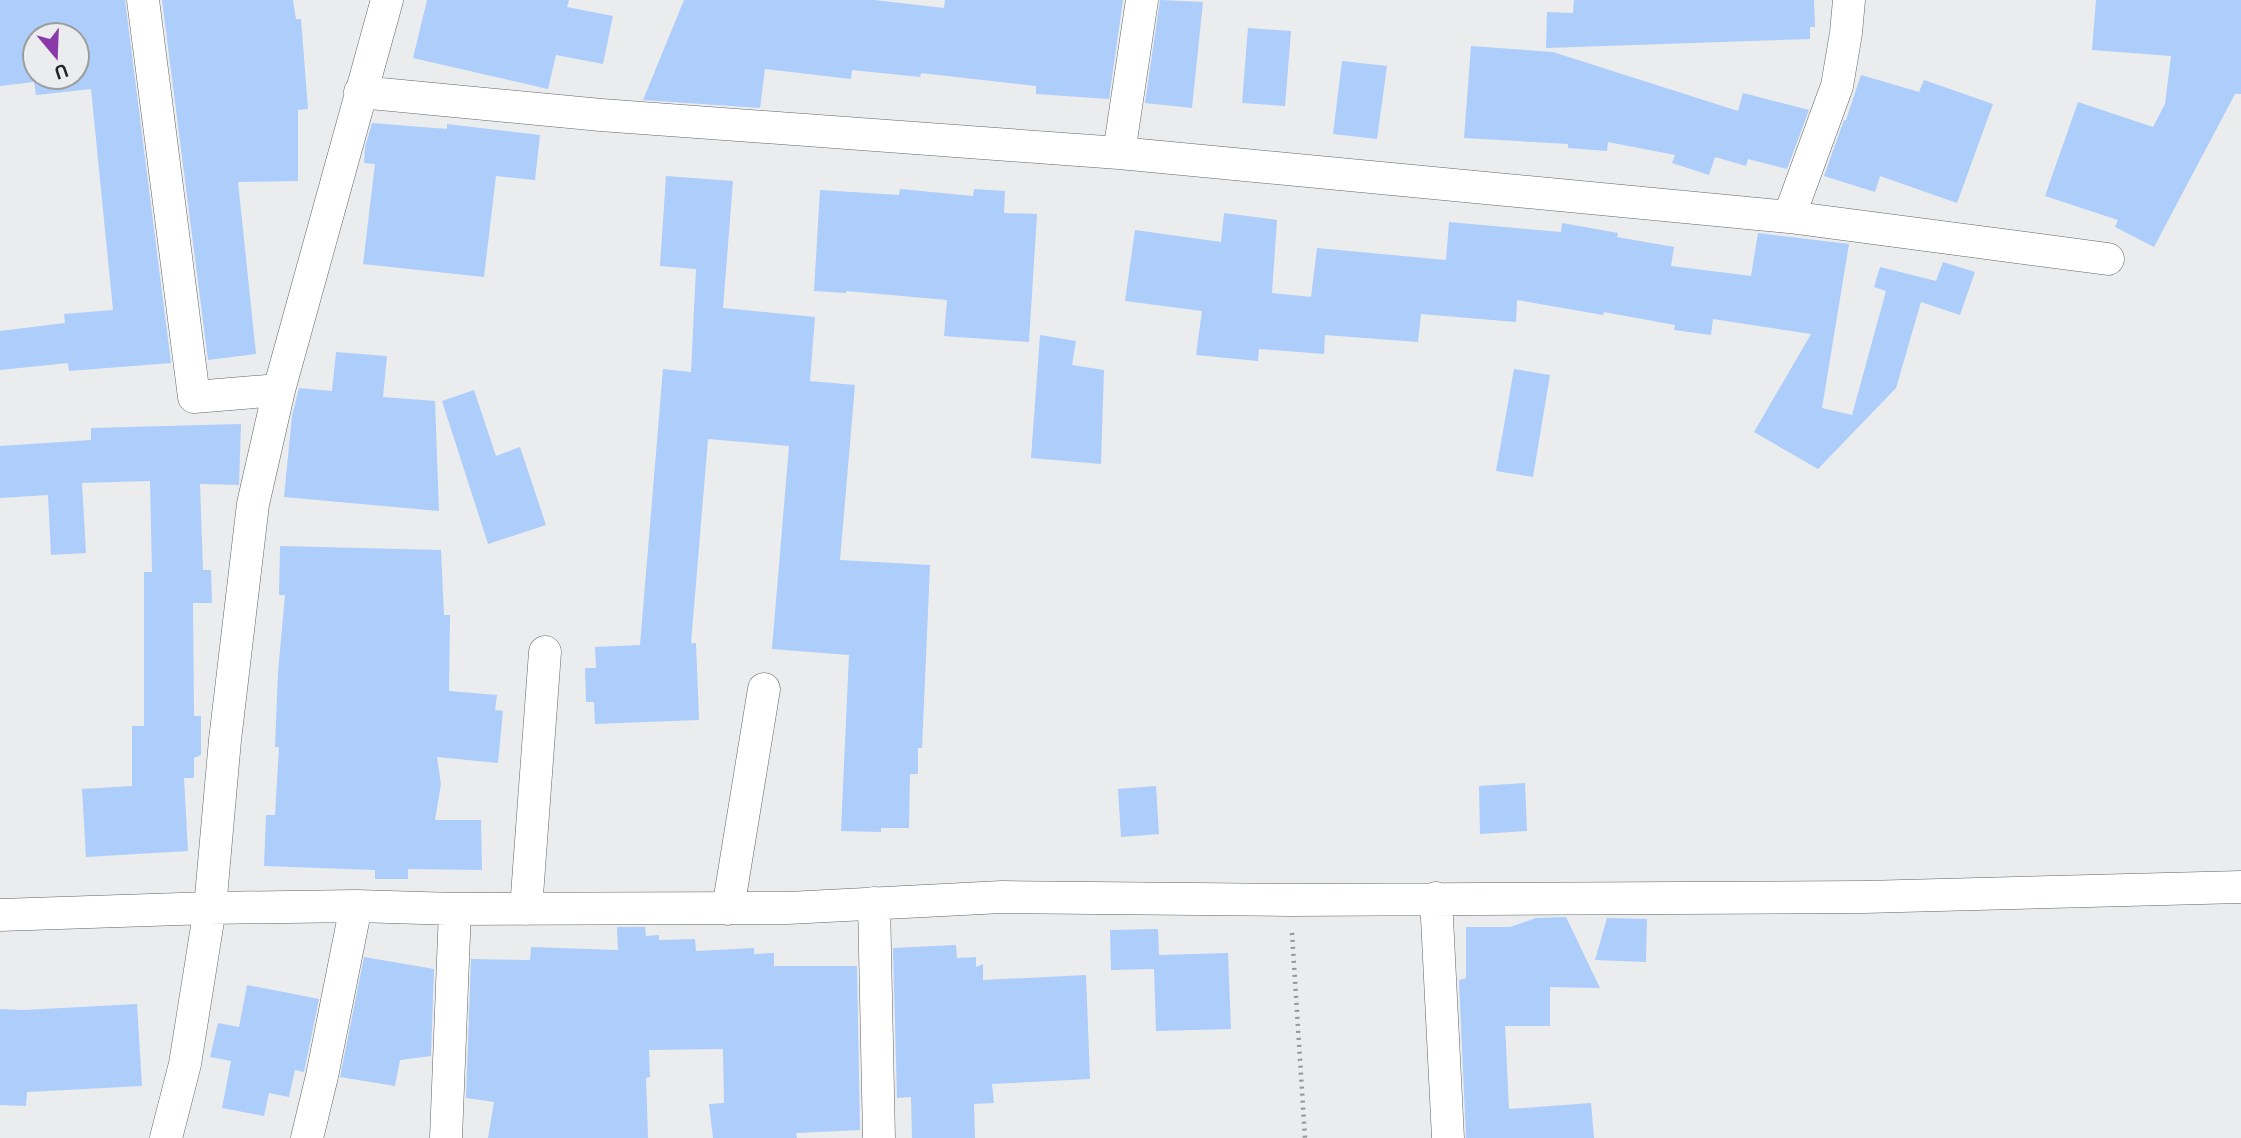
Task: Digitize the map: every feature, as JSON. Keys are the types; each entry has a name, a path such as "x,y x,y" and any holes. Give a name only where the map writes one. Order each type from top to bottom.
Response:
{"street":[{"path":"143,0 194,397 279,390"},
{"path":"166,1138 185,1064 210,908 225,740 253,504 279,390 387,0"},
{"path":"1119,153 1142,0"},
{"path":"1789,217 1837,86 1849,0"},
{"path":"360,92 601,115 1119,153 1789,217 2108,259"},
{"path":"526,909 545,652"},
{"path":"728,909 764,689"},
{"path":"0,915 356,906 455,909 788,908 1002,897 1290,900 1864,897 2241,887"},
{"path":"1436,898 1448,1138"},
{"path":"874,903 879,1138"},
{"path":"307,1138 356,906"},
{"path":"446,1138 455,909"}],"path":[{"path":"1290,900 1305,1138"}],"building":[{"path":"0,0 125,0 171,363 69,371 68,363 0,370 0,331 65,323 64,314 113,310 91,89 91,21 21,21 21,84 0,86"},
{"path":"162,0 293,0 296,19 301,19 308,109 298,110 298,181 238,182 256,354 208,360"},
{"path":"427,0 569,0 567,7 613,16 603,64 556,55 548,89 413,58"},
{"path":"684,0 874,0 944,8 945,0 1123,0 1109,99 1036,94 1036,86 921,73 920,77 852,70 851,79 765,69 760,108 643,100"},
{"path":"1160,0 1203,2 1192,108 1145,103"},
{"path":"1574,0 1814,0 1815,27 1810,27 1810,39 1546,48 1547,12 1573,13"},
{"path":"2096,0 2241,0 2241,94 2235,94 2154,247 2115,227 2118,220 2045,196 2078,102 2153,127 2165,104 2171,56 2092,50"},
{"path":"1248,28 1291,31 1285,106 1242,103"},
{"path":"1471,46 1553,52 1738,111 1743,93 1809,110 1787,169 1748,159 1746,166 1715,157 1709,175 1672,163 1675,155 1608,142 1607,151 1568,148 1568,144 1464,138"},
{"path":"1342,61 1387,66 1377,139 1333,134"},
{"path":"1861,75 1919,92 1924,80 1993,104 1957,203 1880,176 1875,192 1824,176"},
{"path":"35,91 73,91 36,95"},
{"path":"372,123 447,129 447,124 540,135 535,180 496,176 484,277 363,264 375,164 364,163 365,147"},
{"path":"666,176 733,181 723,308 815,317 810,381 855,385 840,560 930,565 922,748 918,748 918,774 910,774 909,828 881,828 881,832 841,831 849,655 772,649 789,446 708,439 691,643 696,643 699,720 595,724 594,702 586,702 585,668 596,668 595,647 640,645 663,369 691,372 696,269 660,266"},
{"path":"900,189 973,196 974,189 1005,191 1004,213 1037,214 1029,342 944,336 947,300 846,291 814,291 820,190 899,195"},
{"path":"1224,213 1277,220 1272,293 1311,297 1317,248 1446,260 1449,222 1561,232 1562,223 1618,233 1617,237 1674,247 1671,266 1751,276 1758,233 1849,244 1822,408 1852,415 1886,291 1874,287 1880,267 1936,281 1943,262 1975,272 1960,315 1921,302 1896,388 1818,469 1754,432 1811,334 1713,319 1711,335 1674,330 1675,325 1604,312 1603,315 1517,300 1516,322 1421,314 1418,342 1325,335 1324,354 1259,349 1258,361 1196,355 1202,311 1125,301 1135,230 1221,242"},
{"path":"1040,335 1076,341 1072,365 1104,370 1101,464 1031,458"},
{"path":"336,352 387,356 383,397 435,401 439,511 284,497 292,416 299,388 332,391"},
{"path":"1514,369 1550,375 1533,477 1496,471"},
{"path":"474,390 496,456 520,447 546,525 488,544 442,401"},
{"path":"241,424 239,485 200,484 203,570 211,570 212,603 193,603 194,716 201,716 201,755 194,758 194,778 184,778 188,851 86,857 82,789 132,786 132,726 144,726 144,572 152,572 150,481 82,483 86,553 51,555 48,495 0,498 0,446 91,440 91,428"},
{"path":"280,546 441,550 444,615 450,615 449,691 497,695 495,710 503,711 498,763 437,757 441,784 435,820 481,820 482,870 408,869 408,879 375,879 375,870 264,866 266,815 275,815 279,747 275,747 285,595 279,595"},
{"path":"1525,783 1527,831 1480,834 1479,786"},
{"path":"1156,786 1159,834 1121,837 1118,789"},
{"path":"1566,917 1600,988 1550,987 1550,1026 1505,1026 1509,1109 1591,1103 1594,1138 1466,1138 1459,980 1466,978 1466,927 1510,927 1536,918"},
{"path":"1607,918 1647,919 1646,962 1595,960"},
{"path":"617,927 645,927 646,936 659,935 659,940 695,939 696,951 754,948 754,954 774,953 774,966 857,966 860,1130 796,1133 797,1138 713,1138 709,1104 724,1103 723,1049 649,1050 650,1077 646,1078 648,1138 488,1138 494,1102 466,1098 471,959 530,960 531,947 618,950"},
{"path":"1158,929 1159,955 1228,953 1231,1029 1156,1031 1154,969 1111,970 1110,930"},
{"path":"956,945 957,958 976,957 976,967 983,964 983,980 1086,975 1090,1079 992,1084 994,1103 974,1104 975,1138 912,1138 911,1097 897,1098 893,948"},
{"path":"364,957 434,969 431,1056 400,1060 395,1086 340,1077"},
{"path":"247,985 319,999 304,1072 295,1070 289,1097 269,1093 264,1116 222,1108 231,1061 210,1057 218,1023 239,1027"},
{"path":"137,1004 142,1086 27,1092 26,1106 0,1105 0,1009"}]}
